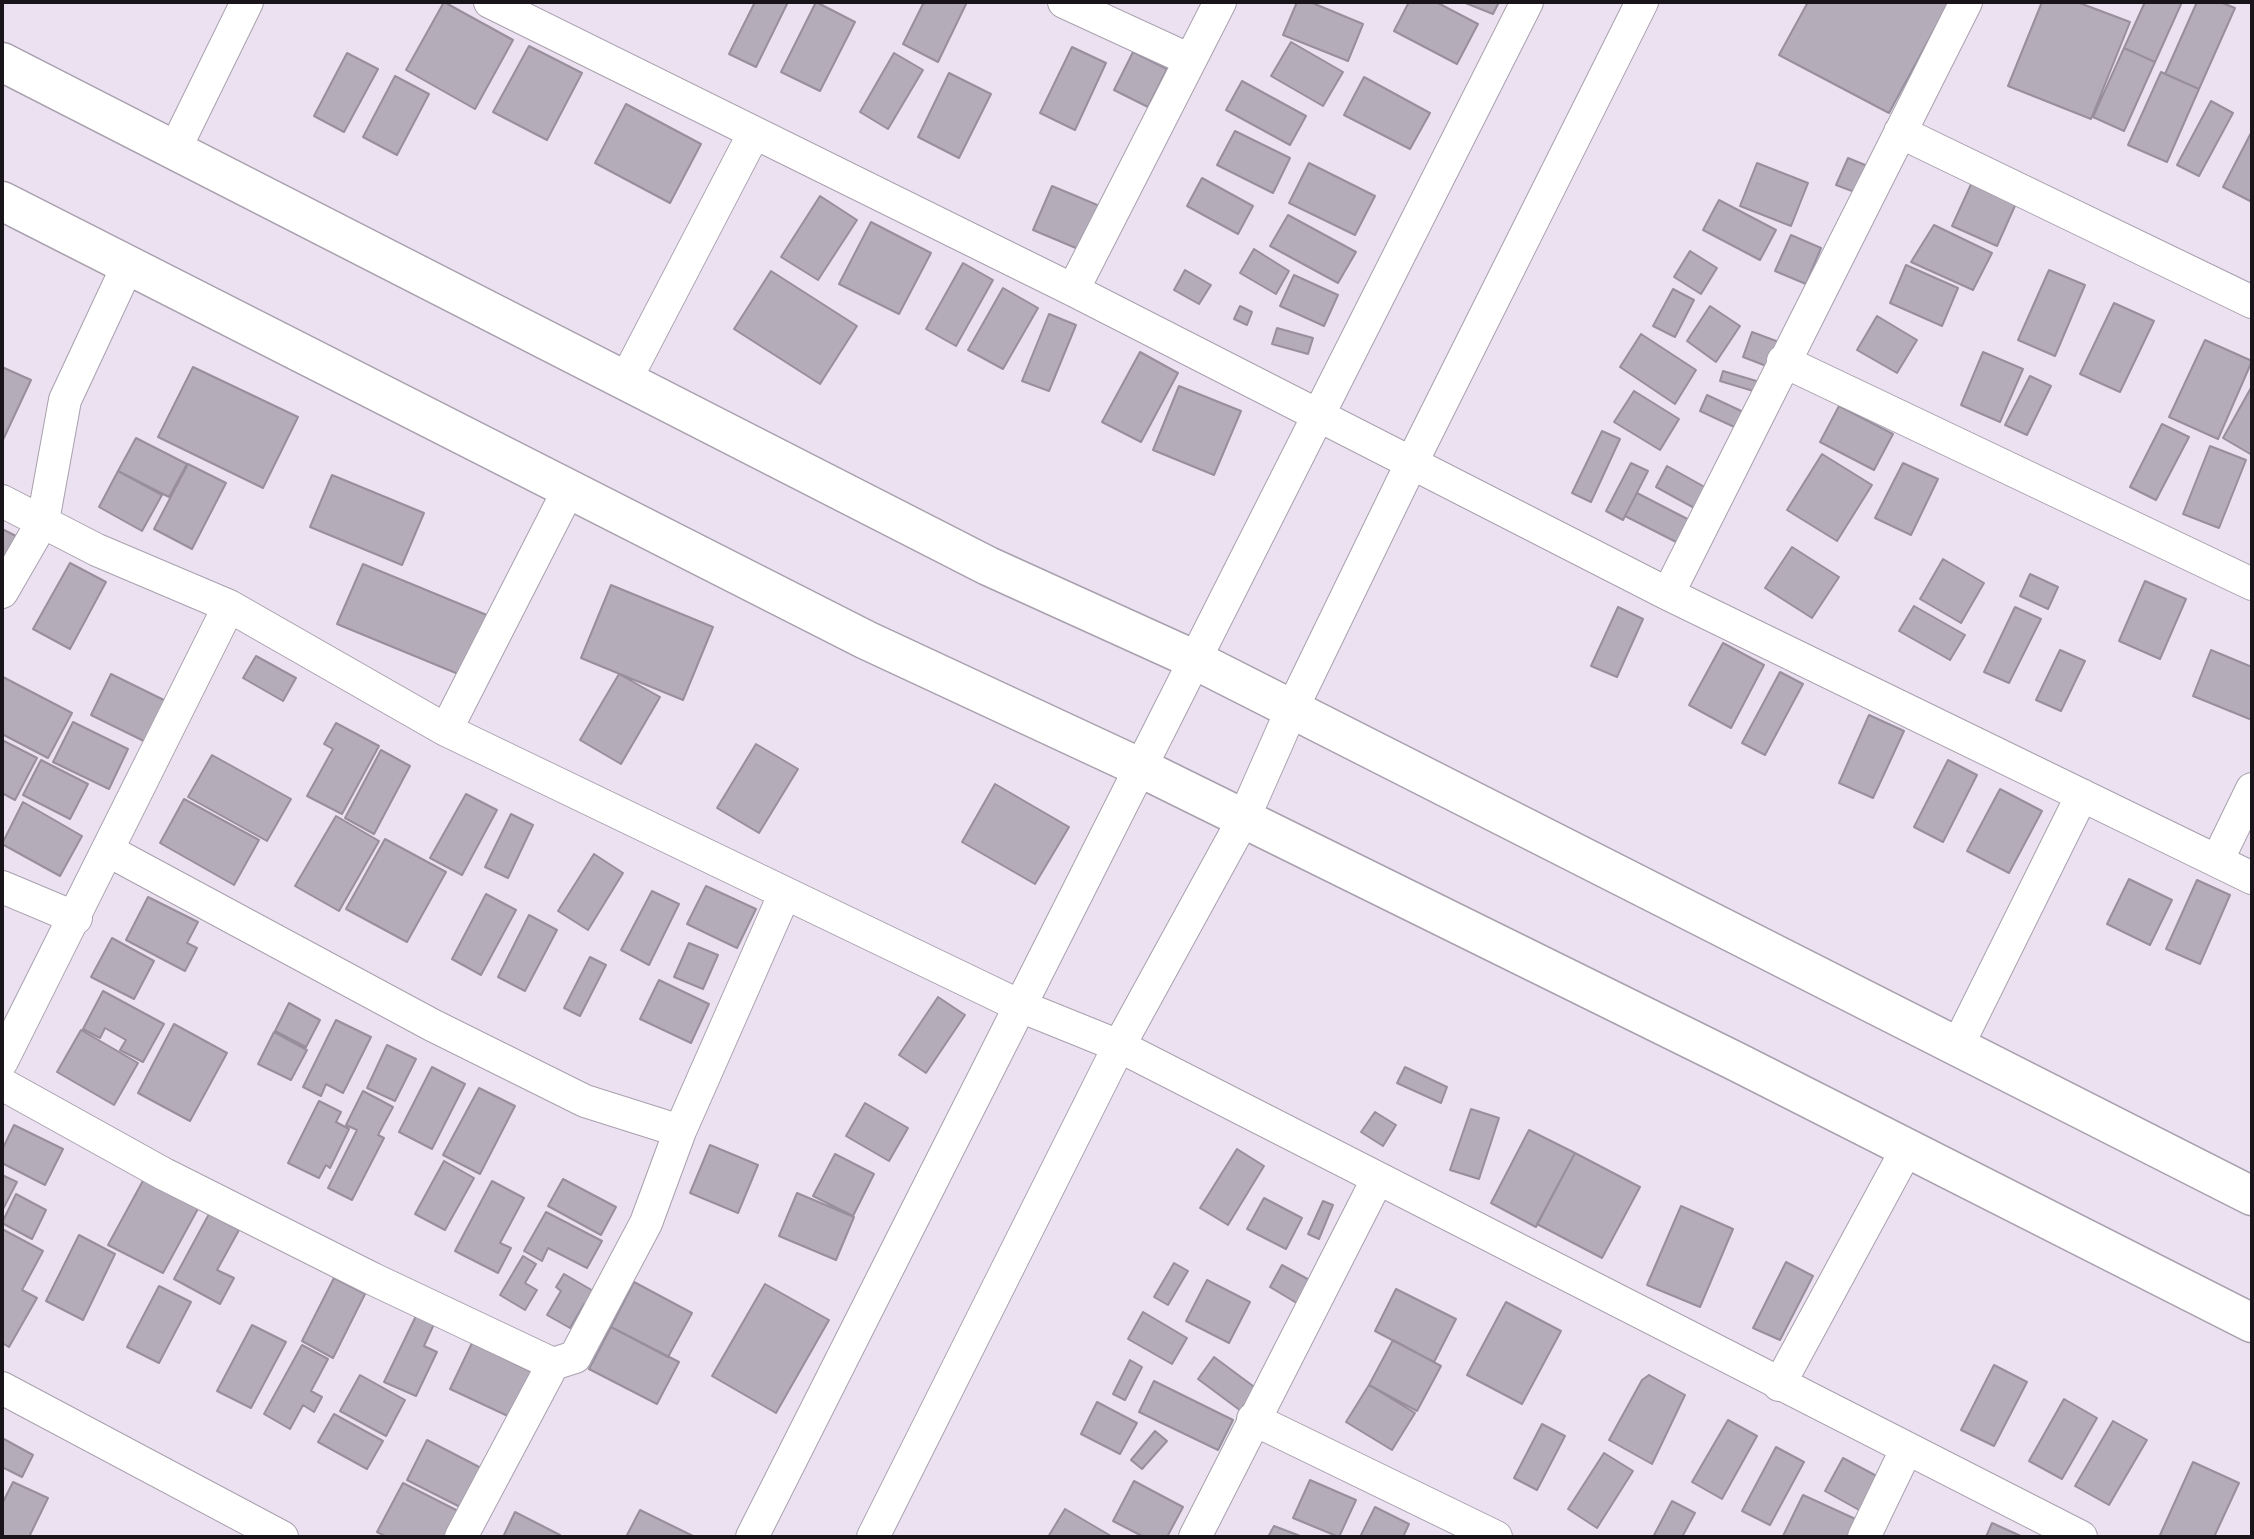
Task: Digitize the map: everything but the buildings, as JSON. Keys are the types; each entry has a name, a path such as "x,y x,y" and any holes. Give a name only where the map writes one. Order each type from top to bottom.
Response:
{"street":[{"path":"175,149 247,2"},
{"path":"1064,2 1190,60"},
{"path":"1073,290 1220,2"},
{"path":"752,1537 1192,659 1527,2"},
{"path":"873,1537 1119,1046 1242,820 1292,709 1411,464 1642,2"},
{"path":"1668,594 1966,2"},
{"path":"509,6 754,135 1073,290 1316,417 1668,594 2252,878"},
{"path":"2,62 988,566 1192,659 1956,1049 2252,1196"},
{"path":"1900,132 2252,302"},
{"path":"625,380 754,135"},
{"path":"2,201 866,640 1139,767 1908,1147 2252,1323"},
{"path":"2,592 43,521 65,400 128,265"},
{"path":"1783,362 2252,584"},
{"path":"446,730 569,489"},
{"path":"2,501 97,550 229,606 446,730 1020,1006 1119,1046 1377,1181 2081,1537"},
{"path":"2,1061 76,918 229,606"},
{"path":"2217,860 2252,789"},
{"path":"1956,1049 2081,795"},
{"path":"108,851 432,1025 573,1095 680,1131"},
{"path":"2,887 76,918"},
{"path":"2,1084 164,1174 373,1279 553,1364 575,1357 646,1223 680,1131 785,893"},
{"path":"1779,1385 1908,1147"},
{"path":"1195,1537 1377,1181"},
{"path":"461,1537 553,1364"},
{"path":"2,1388 282,1537"},
{"path":"1253,1419 1496,1537"},
{"path":"1864,1537 1906,1450"}]}
